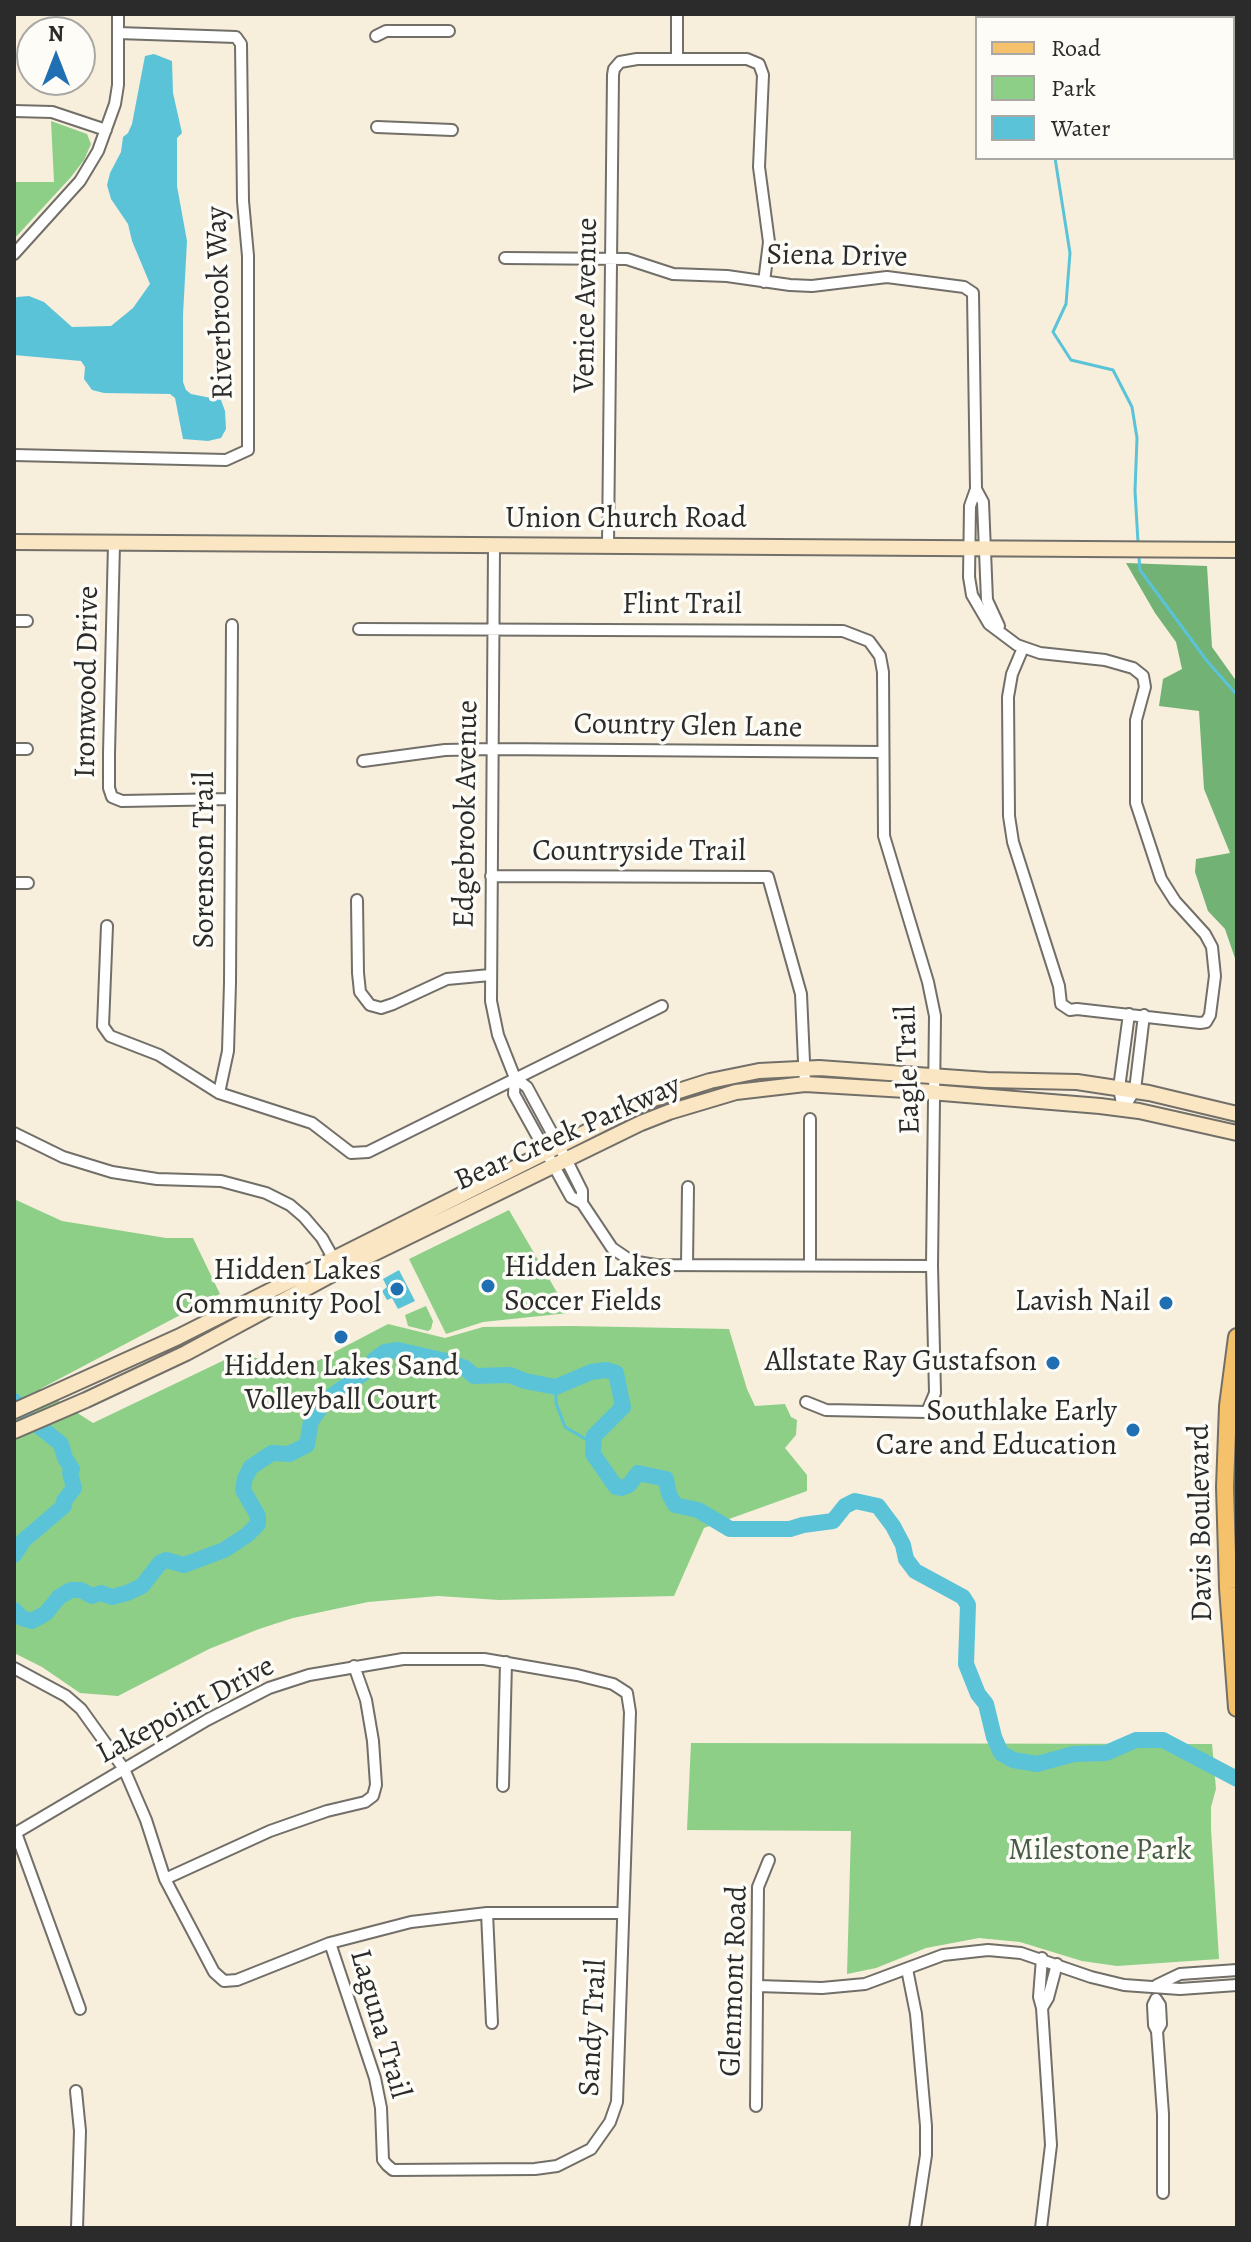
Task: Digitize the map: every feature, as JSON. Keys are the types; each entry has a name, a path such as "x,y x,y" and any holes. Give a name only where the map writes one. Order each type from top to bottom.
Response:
{"main road":[{"name":"Union Church Road","path":"14,542 1237,550"},
{"name":"Bear Creek Parkway","path":"14,1431 186,1353 337,1264 551,1149 650,1100 691,1086 759,1071 852,1068 935,1076 1077,1082 1127,1089 1237,1114"},
{"name":"Bear Creek Parkway","path":"14,1411 64,1391 653,1118 740,1091 805,1084 936,1093 1123,1109 1237,1133"},
{"name":"Davis Boulevard","path":"1237,1337 1228,1406 1225,1487 1227,1574 1237,1708"}],"street":[{"path":"14,254 80,181 98,151 115,104 118,85 118,14"},
{"path":"677,14 677,59 747,59 762,68 759,167 769,242 764,282"},
{"path":"376,36 386,31 449,31"},
{"name":"Riverbrook Way","path":"14,455 226,460 248,450 248,256 243,201 241,44 236,37 118,33"},
{"name":"Venice Avenue","path":"608,545 613,75 616,66 625,59 677,59"},
{"path":"14,111 52,112 106,130"},
{"path":"377,127 452,130"},
{"name":"Siena Drive","path":"505,258 627,259 673,274 727,276 812,286 887,277 970,290 975,297 976,489 983,502 977,548 993,618 1012,642 1023,648"},
{"name":"Ironwood Drive","path":"114,544 109,753 112,797 122,801 230,799"},
{"name":"Edgebrook Avenue","path":"494,546 490,975 495,1025 515,1078 514,1094 582,1191 582,1203 612,1248 631,1261 656,1265 932,1266"},
{"path":"14,621 27,621"},
{"name":"Sorenson Trail","path":"219,1093 228,1051 232,625"},
{"name":"Flint Trail","path":"359,629 843,631 869,641"},
{"name":"Eagle Trail","path":"806,1402 826,1410 927,1412 935,1393 932,1266 936,1093 933,999 884,836 883,667 880,656 869,641"},
{"path":"1023,648 1040,653 1105,660 1133,668 1143,676 1145,687 1136,720 1136,803 1161,879 1212,947 1215,976 1210,1015 1206,1022 1068,1010 1062,1006 1059,986 1013,842 1008,803 1008,697 1012,674 1023,648"},
{"path":"14,749 27,749"},
{"name":"Country Glen Lane","path":"363,761 445,750 493,749 882,752"},
{"name":"Countryside Trail","path":"491,876 768,877 800,986 805,1084"},
{"path":"14,883 28,883"},
{"path":"357,900 360,992 370,1005 381,1008 393,1004 447,979 472,974 490,975"},
{"path":"107,926 105,1032 159,1055 219,1093 312,1123 351,1153 360,1154 662,1006"},
{"path":"1127,1089 1129,1014"},
{"path":"1123,1109 1144,1015"},
{"path":"810,1119 810,1265"},
{"path":"14,1133 48,1151 105,1170 144,1178 221,1181 266,1193 290,1205 304,1217 322,1238 337,1264"},
{"path":"687,1265 688,1187"},
{"name":"Lakepoint Drive","path":"15,1834 207,1720 269,1688 309,1675 403,1659 447,1658 506,1662 613,1684 627,1693"},
{"path":"503,1786 506,1662"},
{"path":"165,1879 270,1831 327,1811 365,1802 373,1796 376,1785 373,1741 366,1700 354,1666"},
{"path":"14,1668 66,1696 81,1709 124,1769 146,1820 165,1879 214,1972 224,1981 237,1980 330,1943 411,1922 487,1913 623,1913"},
{"name":"Sandy Trail","path":"387,2165 393,2170 535,2169 557,2166 591,2149 610,2122 617,2102 630,1712 627,1693"},
{"path":"15,1834 80,2009"},
{"name":"Glenmont Road","path":"756,2106 758,1887 769,1860"},
{"path":"487,1913 492,2023"},
{"name":"Laguna Trail","path":"330,1943 375,2078 381,2108 383,2160 387,2165"},
{"path":"757,1986 841,1988 865,1984 943,1955 1006,1951 1042,1958 1108,1982 1180,1989 1237,1985"},
{"path":"1041,2228 1051,2145 1039,1997 1042,1958"},
{"path":"1042,2008 1048,1998 1057,1964"},
{"path":"907,1969 916,2014 926,2126 926,2155 915,2228"},
{"path":"1156,1985 1180,1974 1237,1970"},
{"path":"1156,1985 1161,2024 1157,2031 1163,2114 1163,2193"},
{"path":"76,2091 80,2131 77,2228"}],"green space":[{"path":"51,121 87,134 91,144 71,177 14,239 14,182 54,182"},
{"path":"1126,563 1207,566 1212,647 1237,682 1237,964 1225,929 1208,911 1195,872 1196,859 1230,853 1204,789 1199,711 1159,706 1163,679 1182,669 1176,642"},
{"path":"14,1199 62,1221 166,1238 193,1238 220,1294 40,1389 93,1423 237,1354 304,1368 388,1324 445,1338 483,1327 729,1329 755,1406 785,1404 791,1417 797,1420 796,1435 785,1448 807,1475 807,1491 704,1528 674,1596 499,1600 438,1596 368,1602 293,1618 259,1629 209,1649 118,1696 80,1693 42,1667 14,1653"},
{"name":"Hidden Lakes Soccer Fields","path":"509,1210 569,1313 483,1322 446,1334 409,1259"},
{"path":"426,1306 433,1321 431,1329 408,1326 405,1315"},
{"name":"Milestone Park","path":"691,1743 1212,1744 1216,1789 1211,1807 1211,1829 1219,1959 1117,1966 1082,1961 1020,1942 979,1938 926,1948 876,1968 847,1974 851,1831 687,1830"}],"water":[{"path":"154,54 172,61 173,93 182,133 177,138 177,186 187,241 183,382 191,394 221,400 225,411 226,429 221,438 208,441 183,439 175,398 170,394 92,390 84,379 85,367 81,361 14,355 14,299 17,297 29,296 44,302 72,327 111,326 133,308 150,284 128,224 111,199 107,185 121,152 123,137 132,124 145,56"},
{"name":"Hidden Lakes Community Pool","path":"399,1270 415,1301 398,1309 392,1298 387,1300 382,1291 387,1287 383,1279"}],"waterway":[{"path":"1055,160 1070,253 1066,304 1053,332 1071,360 1113,370 1132,407 1137,438 1135,491 1138,542"},
{"path":"1139,558 1140,570 1207,661 1237,695"},
{"path":"14,1610 22,1618 32,1621 46,1613 59,1597 71,1590 81,1590 92,1596 101,1593 112,1597 127,1593 142,1586 166,1560 184,1565 224,1550 247,1535 258,1524 258,1516 243,1490 251,1467 272,1453 289,1454 307,1445 311,1421 326,1400 365,1372 385,1352 398,1350 446,1361 465,1368 474,1376 510,1375 556,1387 591,1372 606,1370 616,1373 623,1407 594,1436 593,1454 616,1487 629,1485 638,1473 666,1479 675,1505 698,1510 730,1529 790,1529 833,1521 845,1506 855,1501 878,1506 893,1526 906,1559 915,1571 963,1597 968,1605 966,1664 978,1694 986,1704 1001,1753 1013,1760 1037,1764 1074,1754 1106,1753 1136,1740 1163,1740 1237,1779"},
{"path":"556,1387 556,1403 565,1427 594,1444"},
{"path":"14,1401 30,1419 61,1444 72,1469 70,1473 74,1488 64,1501 64,1506 24,1540 14,1555"}],"place":[{"name":"Hidden Lakes Soccer Fields","path":"488,1286"},
{"name":"Hidden Lakes Community Pool","path":"397,1289"},
{"name":"Lavish Nail","path":"1166,1303"},
{"name":"Hidden Lakes Sand Volleyball Court","path":"341,1337"},
{"name":"Allstate Ray Gustafson","path":"1053,1363"},
{"name":"Southlake Early Care and Education","path":"1133,1430"}]}
